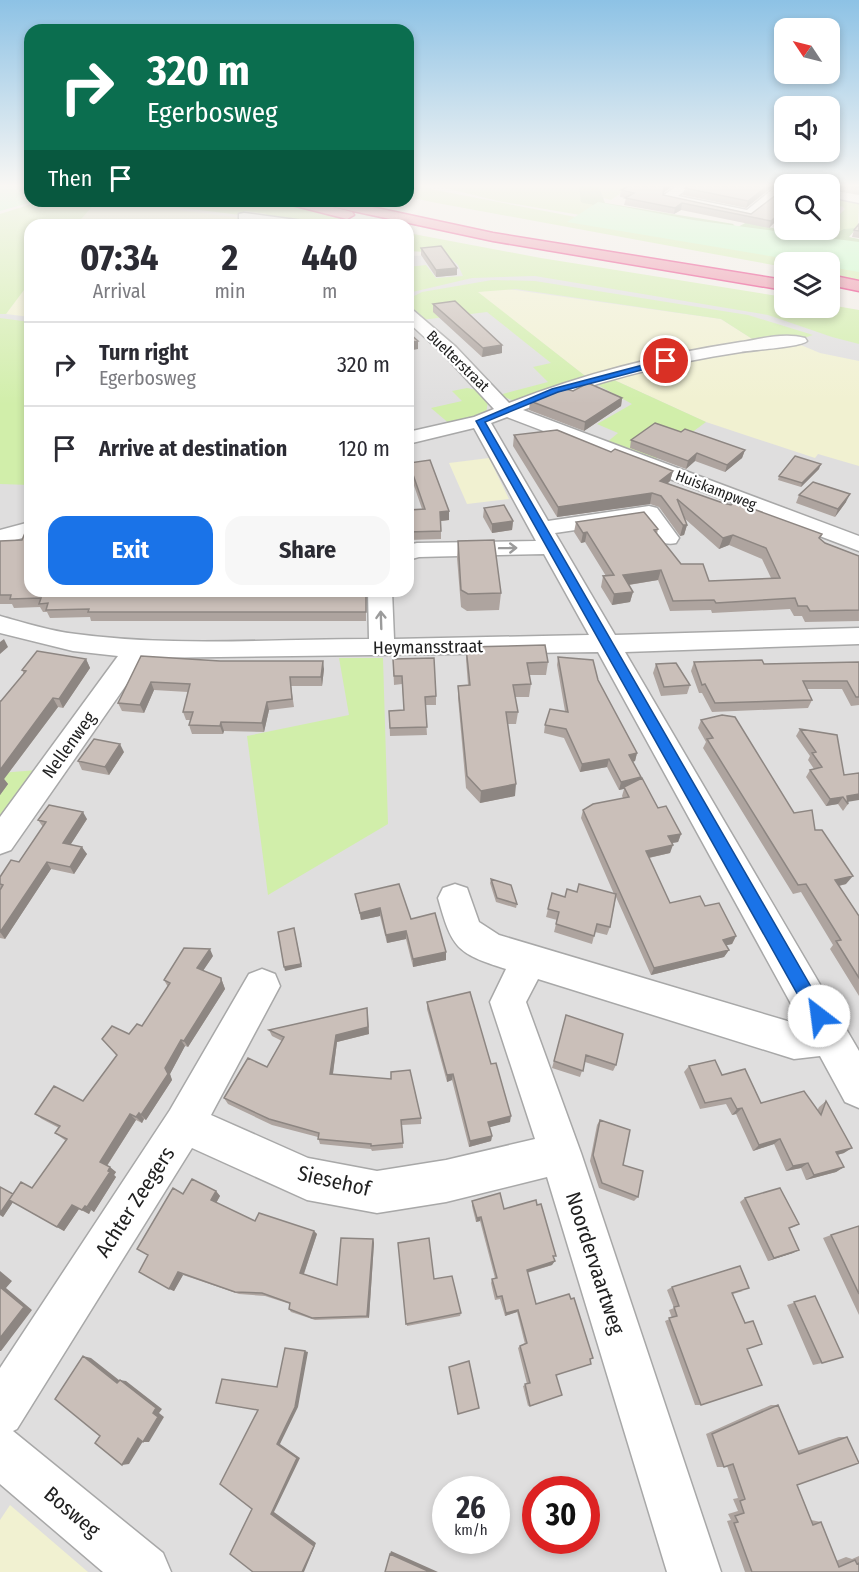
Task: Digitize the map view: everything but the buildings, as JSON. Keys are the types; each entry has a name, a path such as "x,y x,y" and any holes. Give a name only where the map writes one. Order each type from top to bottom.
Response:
{"highway":[{"path":"578,257 774,291"},
{"path":"616,257 774,283"},
{"path":"674,257 774,274"},
{"path":"712,257 774,268"},
{"path":"840,283 859,287"},
{"path":"840,295 859,298"}],"street":[{"name":"Buelterstraat","path":"414,319 450,351 493,415"},
{"path":"414,436 493,415 555,391 688,355 780,341 799,341"},
{"path":"493,415 546,538 859,1088"},
{"name":"Huiskampweg","path":"493,415 859,544"},
{"path":"414,551 546,538 649,513 668,538"},
{"path":"0,537 24,531"},
{"path":"380,597 382,648"},
{"name":"Heymansstraat","path":"0,624 58,641 118,649 382,648 859,636"},
{"name":"Nellenweg","path":"0,841 138,648"},
{"path":"455,898 465,932 490,948 794,1041 830,1037"},
{"name":"Noordervaartweg","path":"529,959 508,1002 560,1153 694,1572"},
{"name":"Achter Zeegers","path":"0,1412 184,1124 262,986"},
{"name":"Siesehof","path":"184,1124 307,1179 377,1192 446,1182 560,1153"},
{"name":"Bosweg","path":"0,1451 144,1572"}],"shaded area":[{"path":"414,257 494,257 774,304 774,318 840,318 840,315 859,318 859,1572 0,1572 0,311 24,313 24,597 414,597"}],"green space":[{"path":"0,257 24,257 24,290 6,314 0,314"},
{"path":"450,257 538,257 774,295 774,317 535,276 472,278 414,292 414,266 426,265 436,278 463,276 458,265"},
{"path":"732,257 774,257 774,265"},
{"path":"840,257 859,257 859,280 840,277"},
{"path":"840,257 859,257 859,272 840,269"},
{"path":"492,280 535,281 748,315 813,335 798,340 757,342 721,319 516,289 478,292 589,379 515,401 499,395 548,382 533,367 551,363 487,312 421,320 414,314 414,296 422,292"},
{"path":"500,288 721,319 757,342 589,379 477,292"},
{"path":"24,290 24,316 6,314"},
{"path":"840,307 859,310 859,344 777,318 840,318"},
{"path":"0,318 24,321 24,485 0,484"},
{"path":"796,343 820,353 859,361 859,466 818,454 815,458 706,422 612,379 697,356"},
{"path":"612,379 706,422 652,462 606,443 618,433 597,424 632,404 598,385"},
{"path":"467,388 484,391 488,401 486,414 451,425 431,408 462,401 452,391"},
{"path":"489,458 509,499 467,504 449,463"},
{"path":"339,658 383,658 388,824 268,895 247,736 349,715"},
{"path":"50,769 0,822 0,773"},
{"path":"10,1505 88,1572 0,1572 0,1520"}],"route":[{"path":"666,361 555,391 480,421 819,1016"}]}
